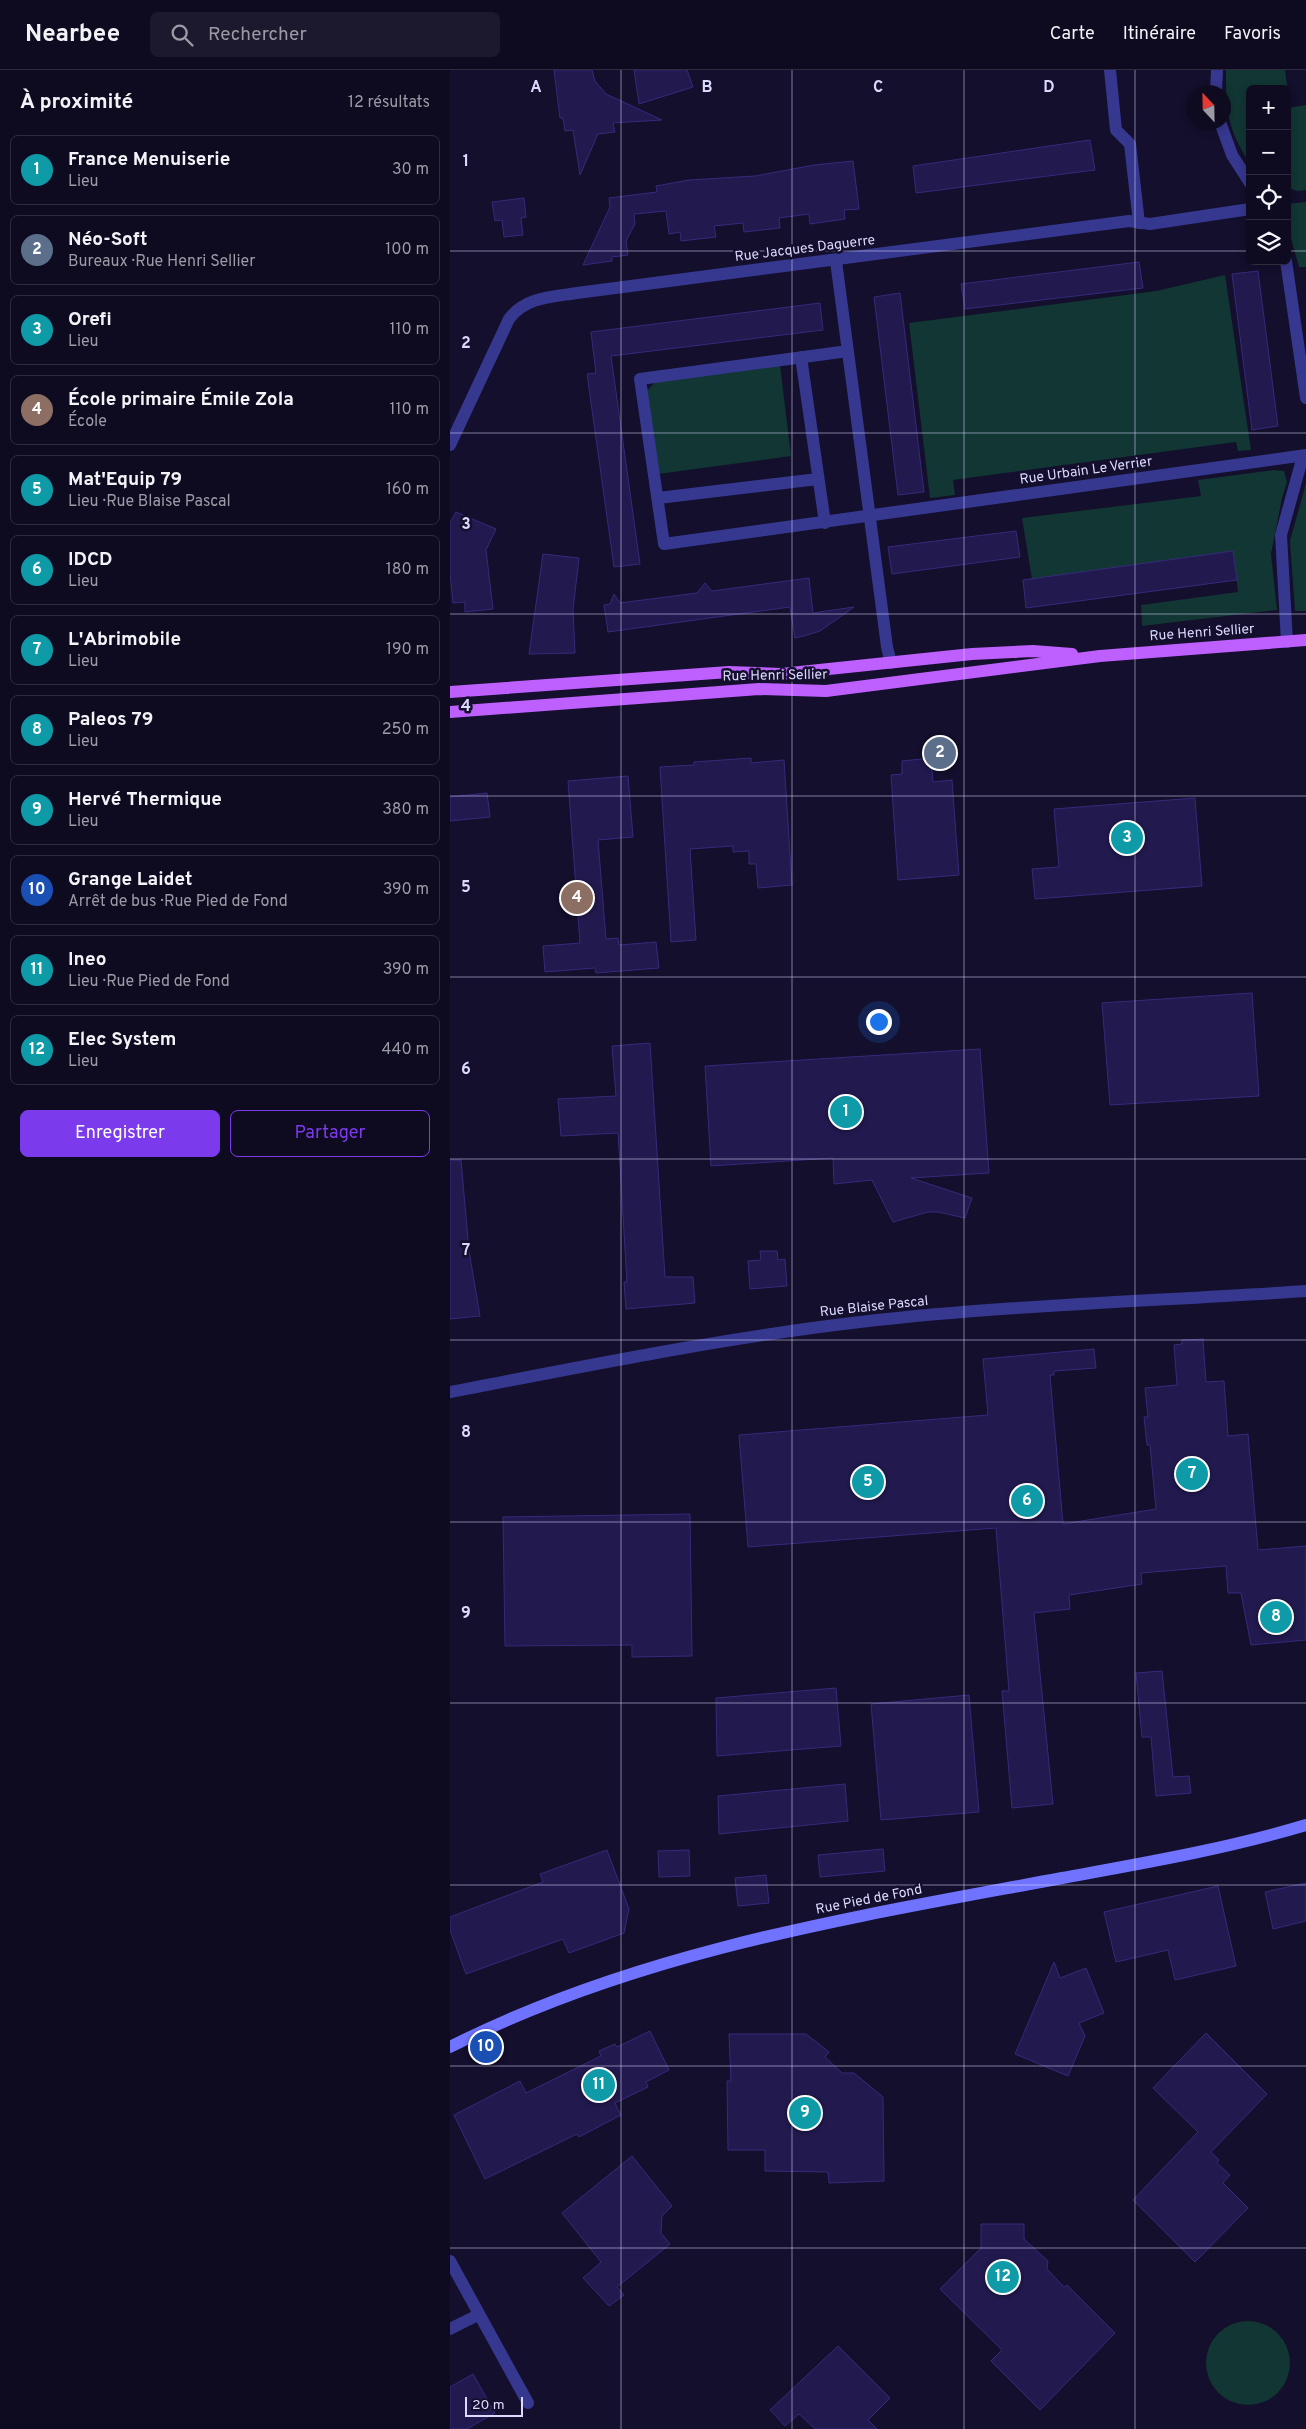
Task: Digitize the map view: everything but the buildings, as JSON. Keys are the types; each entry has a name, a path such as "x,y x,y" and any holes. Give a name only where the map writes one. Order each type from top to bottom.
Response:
{"main road":[{"name":"Rue Henri Sellier","path":"450,712 750,690 826,691 1100,656 1306,640"},
{"name":"Rue Henri Sellier","path":"450,692 729,672 790,673 972,654 1032,652 1100,656"},
{"name":"Rue Pied de Fond","path":"450,2047 506,2019 552,2001 612,1980 713,1950 805,1928 1202,1851 1306,1824"}],"street":[{"path":"1110,70 1116,130 1130,144 1139,223"},
{"path":"1216,85 1217,70"},
{"path":"1223,130 1232,155 1246,177"},
{"name":"Rue Jacques Daguerre","path":"450,446 509,319 515,310 529,302 577,293 836,261 1129,221 1150,224 1246,210"},
{"path":"836,261 887,646 891,663"},
{"path":"1287,265 1306,398"},
{"path":"818,479 658,498 640,379 848,351"},
{"path":"801,357 825,523"},
{"path":"1287,642 1281,536 1304,456"},
{"name":"Rue Urbain Le Verrier","path":"658,498 664,544 1304,456"},
{"name":"Rue Blaise Pascal","path":"450,1392 715,1342 860,1322 1054,1306 1306,1291"},
{"path":"450,2261 528,2403"},
{"path":"450,2329 478,2315"}],"green space":[{"path":"1226,70 1285,70 1287,85 1246,85 1246,158 1231,126 1231,85 1227,85"},
{"path":"1306,105 1306,190 1297,191 1291,189 1291,107"},
{"path":"1306,202 1306,267 1299,267 1291,238 1291,204"},
{"path":"1225,275 1251,450 1238,451 1236,442 953,480 955,495 930,498 909,323 1156,291"},
{"path":"780,365 791,456 658,474 647,391 655,382"},
{"path":"1274,470 1284,471 1287,482 1271,554 1277,610 1142,626 1141,605 1238,592 1233,551 1032,579 1022,518 1201,496 1198,480"},
{"path":"1306,483 1306,611 1295,611 1290,541"},
{"path":"1248,2321 1264,2324 1278,2333 1287,2347 1290,2363 1287,2379 1278,2393 1264,2402 1248,2405 1232,2402 1218,2393 1209,2379 1206,2363 1209,2347 1218,2333 1232,2324"}],"place":[{"name":"Néo-Soft","path":"940,753"},
{"name":"Orefi","path":"1127,838"},
{"name":"École primaire Émile Zola","path":"577,898"},
{"name":"France Menuiserie","path":"846,1112"},
{"name":"L'Abrimobile","path":"1192,1474"},
{"name":"Mat'Equip 79","path":"868,1482"},
{"name":"IDCD","path":"1027,1501"},
{"name":"Paleos 79","path":"1276,1617"},
{"name":"Grange Laidet","path":"486,2047"},
{"name":"Ineo","path":"599,2085"},
{"name":"Hervé Thermique","path":"805,2113"},
{"name":"Elec System","path":"1003,2277"}]}
